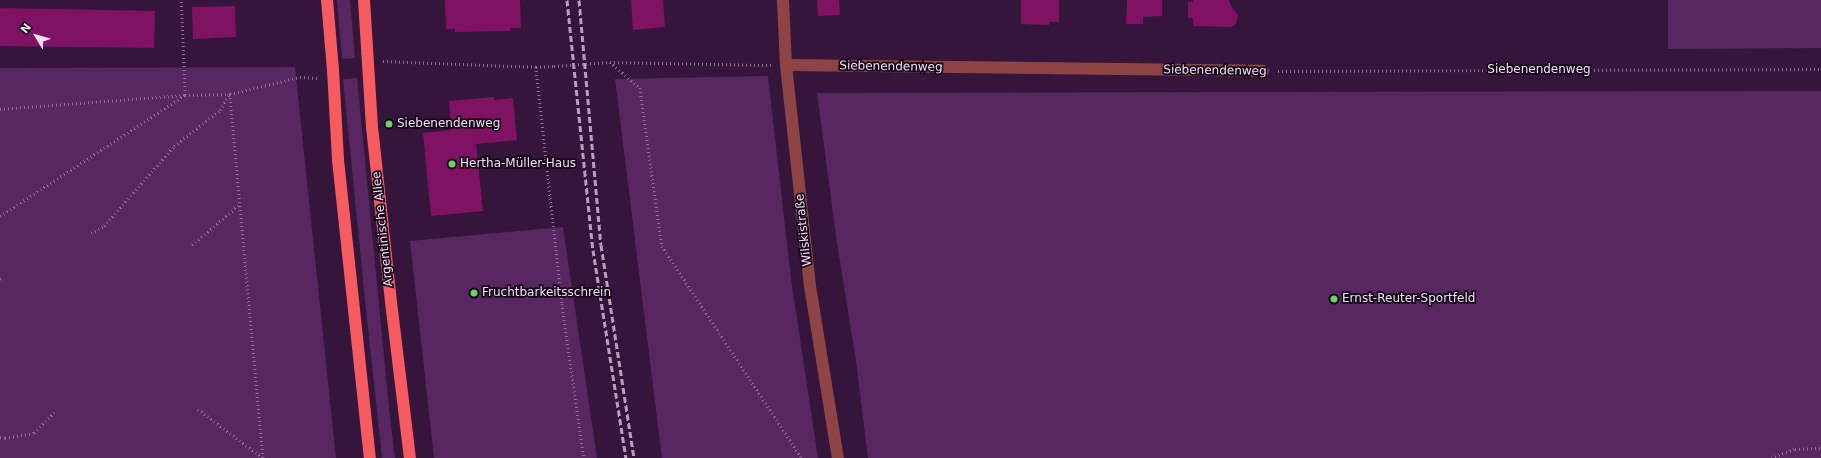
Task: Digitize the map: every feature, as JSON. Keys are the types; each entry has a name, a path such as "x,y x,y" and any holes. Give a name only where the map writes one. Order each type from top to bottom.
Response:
{"main road":[{"path":"327,0 338,160 370,458"},
{"name":"Argentinische Allee","path":"364,0 372,127 410,458"}],"street":[{"name":"Wilskistraße","path":"783,0 786,65 810,286 838,458"},
{"name":"Siebenendenweg","path":"786,65 1263,71"}],"path":[{"path":"181,0 185,95"},
{"path":"380,61 536,67 610,62 786,65"},
{"path":"610,62 640,88 662,246 802,458"},
{"path":"536,67 562,304 584,458"},
{"name":"Siebenendenweg","path":"1263,71 1821,69"},
{"path":"0,109 185,95 230,94 300,77"},
{"path":"230,94 263,458"},
{"path":"91,233 104,226 174,146 220,110 230,94"},
{"path":"0,216 185,95"},
{"path":"192,244 240,205"},
{"path":"198,409 263,458"},
{"path":"0,437 5,438 34,433 55,411"},
{"path":"1771,458 1795,448 1821,448"}],"shaded area":[{"path":"337,0 350,0 355,58 342,59"},
{"path":"1668,0 1821,0 1821,48 1668,49"},
{"path":"295,67 336,458 0,458 0,68"},
{"path":"768,76 791,279 818,458 662,458 615,79"},
{"path":"357,78 395,458 382,458 365,300 343,79"},
{"name":"Ernst-Reuter-Sportfeld","path":"1821,91 1821,458 868,458 856,361 836,236 817,93"},
{"path":"563,227 597,458 434,458 410,241"}],"building":[{"path":"445,0 520,0 521,28 510,28 510,31 455,32 455,29 446,29"},
{"path":"631,0 663,0 665,27 633,30"},
{"path":"817,0 839,0 840,15 818,16"},
{"path":"1021,0 1059,0 1059,22 1049,22 1049,25 1021,24"},
{"path":"1127,0 1162,0 1162,16 1143,17 1143,24 1126,24"},
{"path":"1193,0 1229,0 1232,8 1238,15 1236,23 1232,27 1193,26 1193,18 1188,18 1188,2 1193,2"},
{"path":"235,6 236,37 193,39 192,7"},
{"path":"0,8 155,11 154,48 0,46"},
{"name":"Hertha-Müller-Haus","path":"494,97 494,100 513,98 517,140 476,144 483,211 431,216 423,133 451,130 449,101"}],"railway":[{"path":"567,0 593,250 626,458"},
{"path":"579,0 601,245 634,458"}],"place":[{"name":"Siebenendenweg","path":"389,124"},
{"name":"Hertha-Müller-Haus","path":"452,164"},
{"name":"Fruchtbarkeitsschrein","path":"474,293"},
{"name":"Ernst-Reuter-Sportfeld","path":"1334,299"}]}
